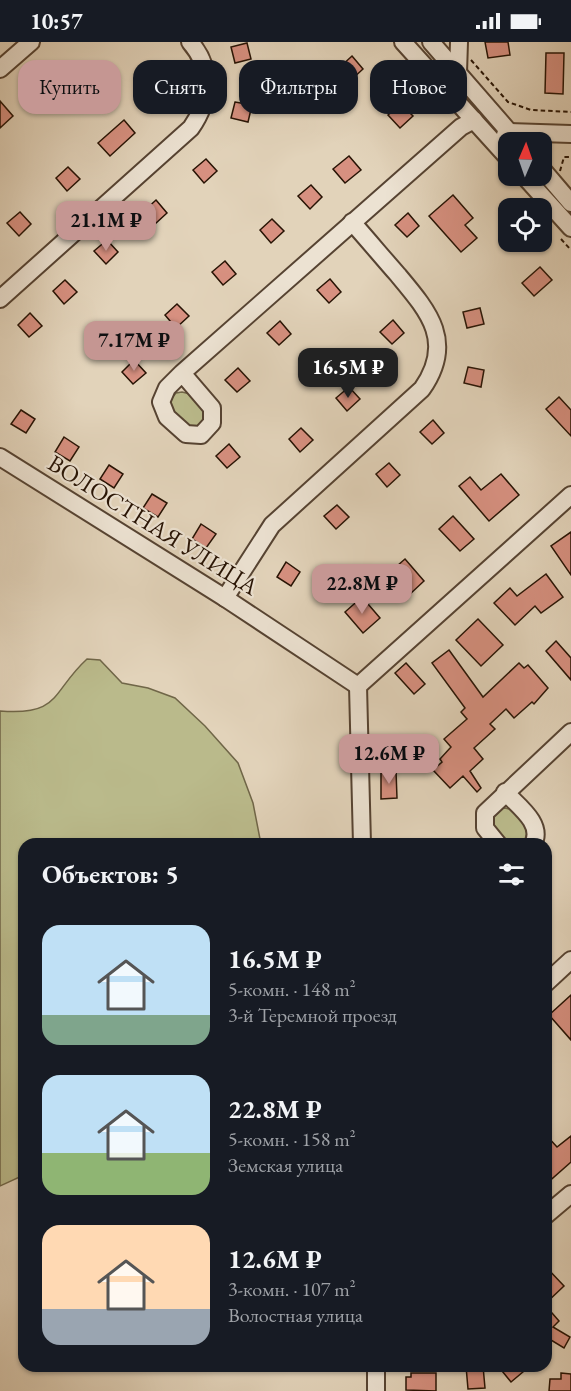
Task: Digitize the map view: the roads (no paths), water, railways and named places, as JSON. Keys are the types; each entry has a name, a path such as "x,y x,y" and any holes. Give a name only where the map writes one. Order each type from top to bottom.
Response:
{"street":[{"path":"0,69 31,42"},
{"path":"0,299 191,128 203,107 207,83 202,60 190,42"},
{"path":"404,42 498,146"},
{"path":"431,42 447,60"},
{"path":"458,60 459,44"},
{"path":"467,83 510,132"},
{"path":"182,373 461,127 474,120"},
{"path":"552,135 571,134"},
{"path":"494,141 498,140"},
{"path":"552,180 571,202"},
{"path":"533,186 571,228"},
{"path":"225,598 272,525 422,389 434,370 437,359 437,336 429,314 352,222"},
{"name":"ВОЛОСТНАЯ УЛИЦА","path":"0,457 225,598 358,686"},
{"path":"362,838 358,686 571,495"},
{"path":"493,838 485,828 483,820 490,806 571,732"},
{"path":"505,792 535,826 535,838"},
{"path":"552,977 571,960"},
{"path":"552,1210 571,1194"},
{"path":"376,1372 376,1391"}]}
